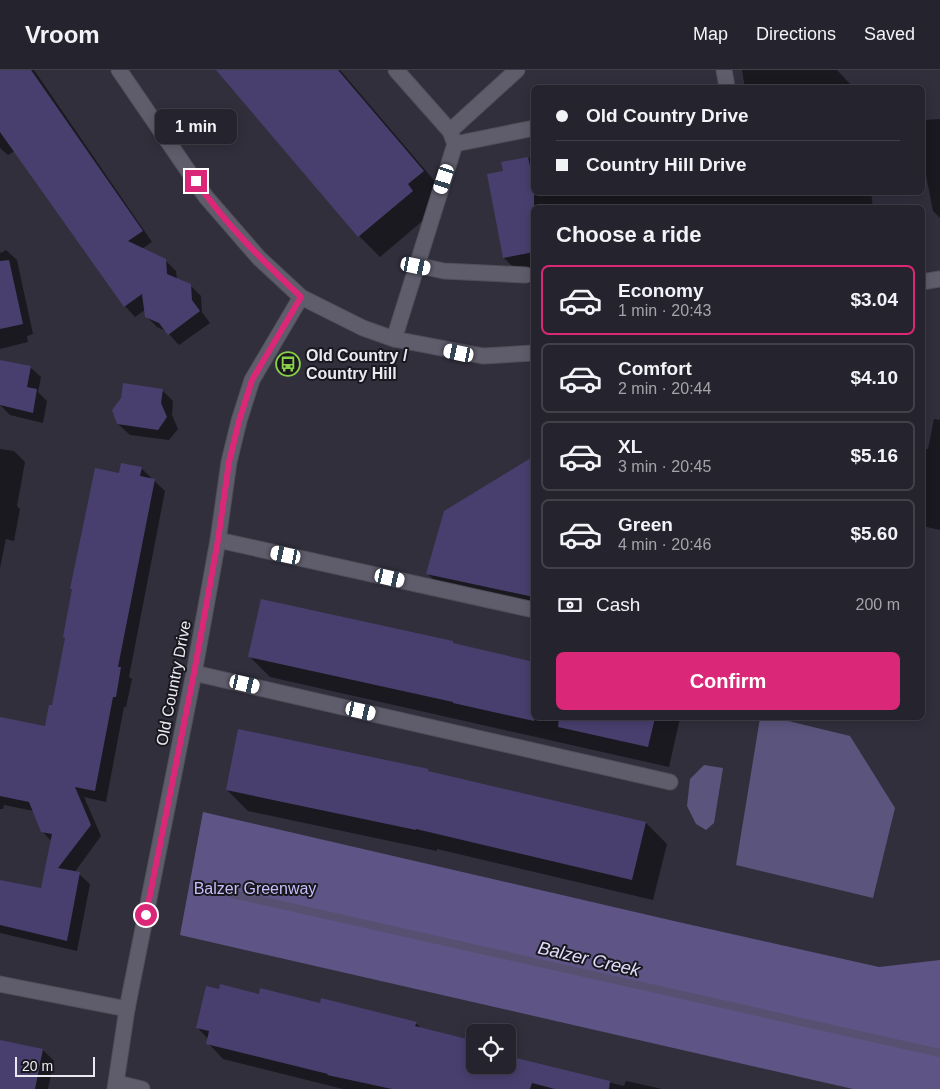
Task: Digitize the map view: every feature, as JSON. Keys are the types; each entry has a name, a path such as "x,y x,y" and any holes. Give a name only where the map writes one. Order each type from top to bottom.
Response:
{"street":[{"path":"119,70 206,197 259,258 301,297 363,328 394,339 483,356 531,354"},
{"path":"394,339 453,138 517,70"},
{"path":"724,70 727,85"},
{"path":"399,71 453,138"},
{"path":"453,138 531,128"},
{"path":"416,266 444,271 526,275"},
{"path":"925,282 940,279"},
{"name":"Old Country Drive","path":"116,1086 127,1009 194,673 218,540 229,462 252,380 301,297"},
{"path":"218,540 531,609"},
{"path":"194,673 670,782"},
{"path":"0,984 127,1009"},
{"path":"116,1086 142,1089"}],"shaded area":[{"path":"760,720 784,720 850,736 895,808 873,898 736,865"},
{"path":"704,765 723,768 714,823 706,830 696,824 687,806 690,779"}],"green space":[{"name":"Balzer Greenway","path":"203,812 879,967 940,960 940,1089 853,1089 180,935"}],"building":[{"path":"0,70 31,70 143,231 128,241 166,259 167,274 191,284 192,300 200,311 168,335 159,323 145,317 142,294 124,307 0,132"},
{"path":"216,70 338,70 424,171 408,184 413,191 358,237"},
{"path":"528,157 531,166 531,195 534,195 534,205 531,205 531,253 503,258 487,174 503,171 501,162"},
{"path":"9,260 23,324 0,329 0,261"},
{"path":"0,360 31,366 27,387 37,389 33,413 0,405"},
{"path":"123,383 163,389 161,403 167,417 158,430 117,424 112,410 121,398"},
{"path":"531,458 531,596 426,574 444,511"},
{"path":"121,463 142,467 140,476 155,479 118,667 121,667 116,697 113,697 95,791 75,787 91,825 58,868 80,872 67,941 0,925 0,880 41,888 52,834 41,832 29,802 0,796 0,717 45,726 49,705 52,705 65,638 63,637 72,589 70,589 95,468 119,473"},
{"path":"261,599 453,641 453,643 531,661 531,720 534,721 453,702 248,657"},
{"path":"559,720 655,720 648,747 558,727"},
{"path":"238,729 429,769 428,771 646,822 632,880 416,829 226,790"},
{"path":"220,984 259,994 260,988 320,1003 321,998 417,1022 415,1026 466,1039 466,1074 516,1074 516,1058 610,1081 609,1089 555,1089 532,1083 530,1089 392,1089 327,1075 206,1044 209,1031 196,1028 206,986 219,989"},
{"path":"0,1040 43,1049 35,1089 0,1089"}],"waterway":[{"name":"Balzer Creek","path":"232,894 940,1053"}],"place":[{"name":"Old Country / Country Hill","path":"288,364"}],"route":[{"path":"146,915 194,673 218,540 229,462 239,421 252,380 301,297 259,258 206,197 196,181"}]}
